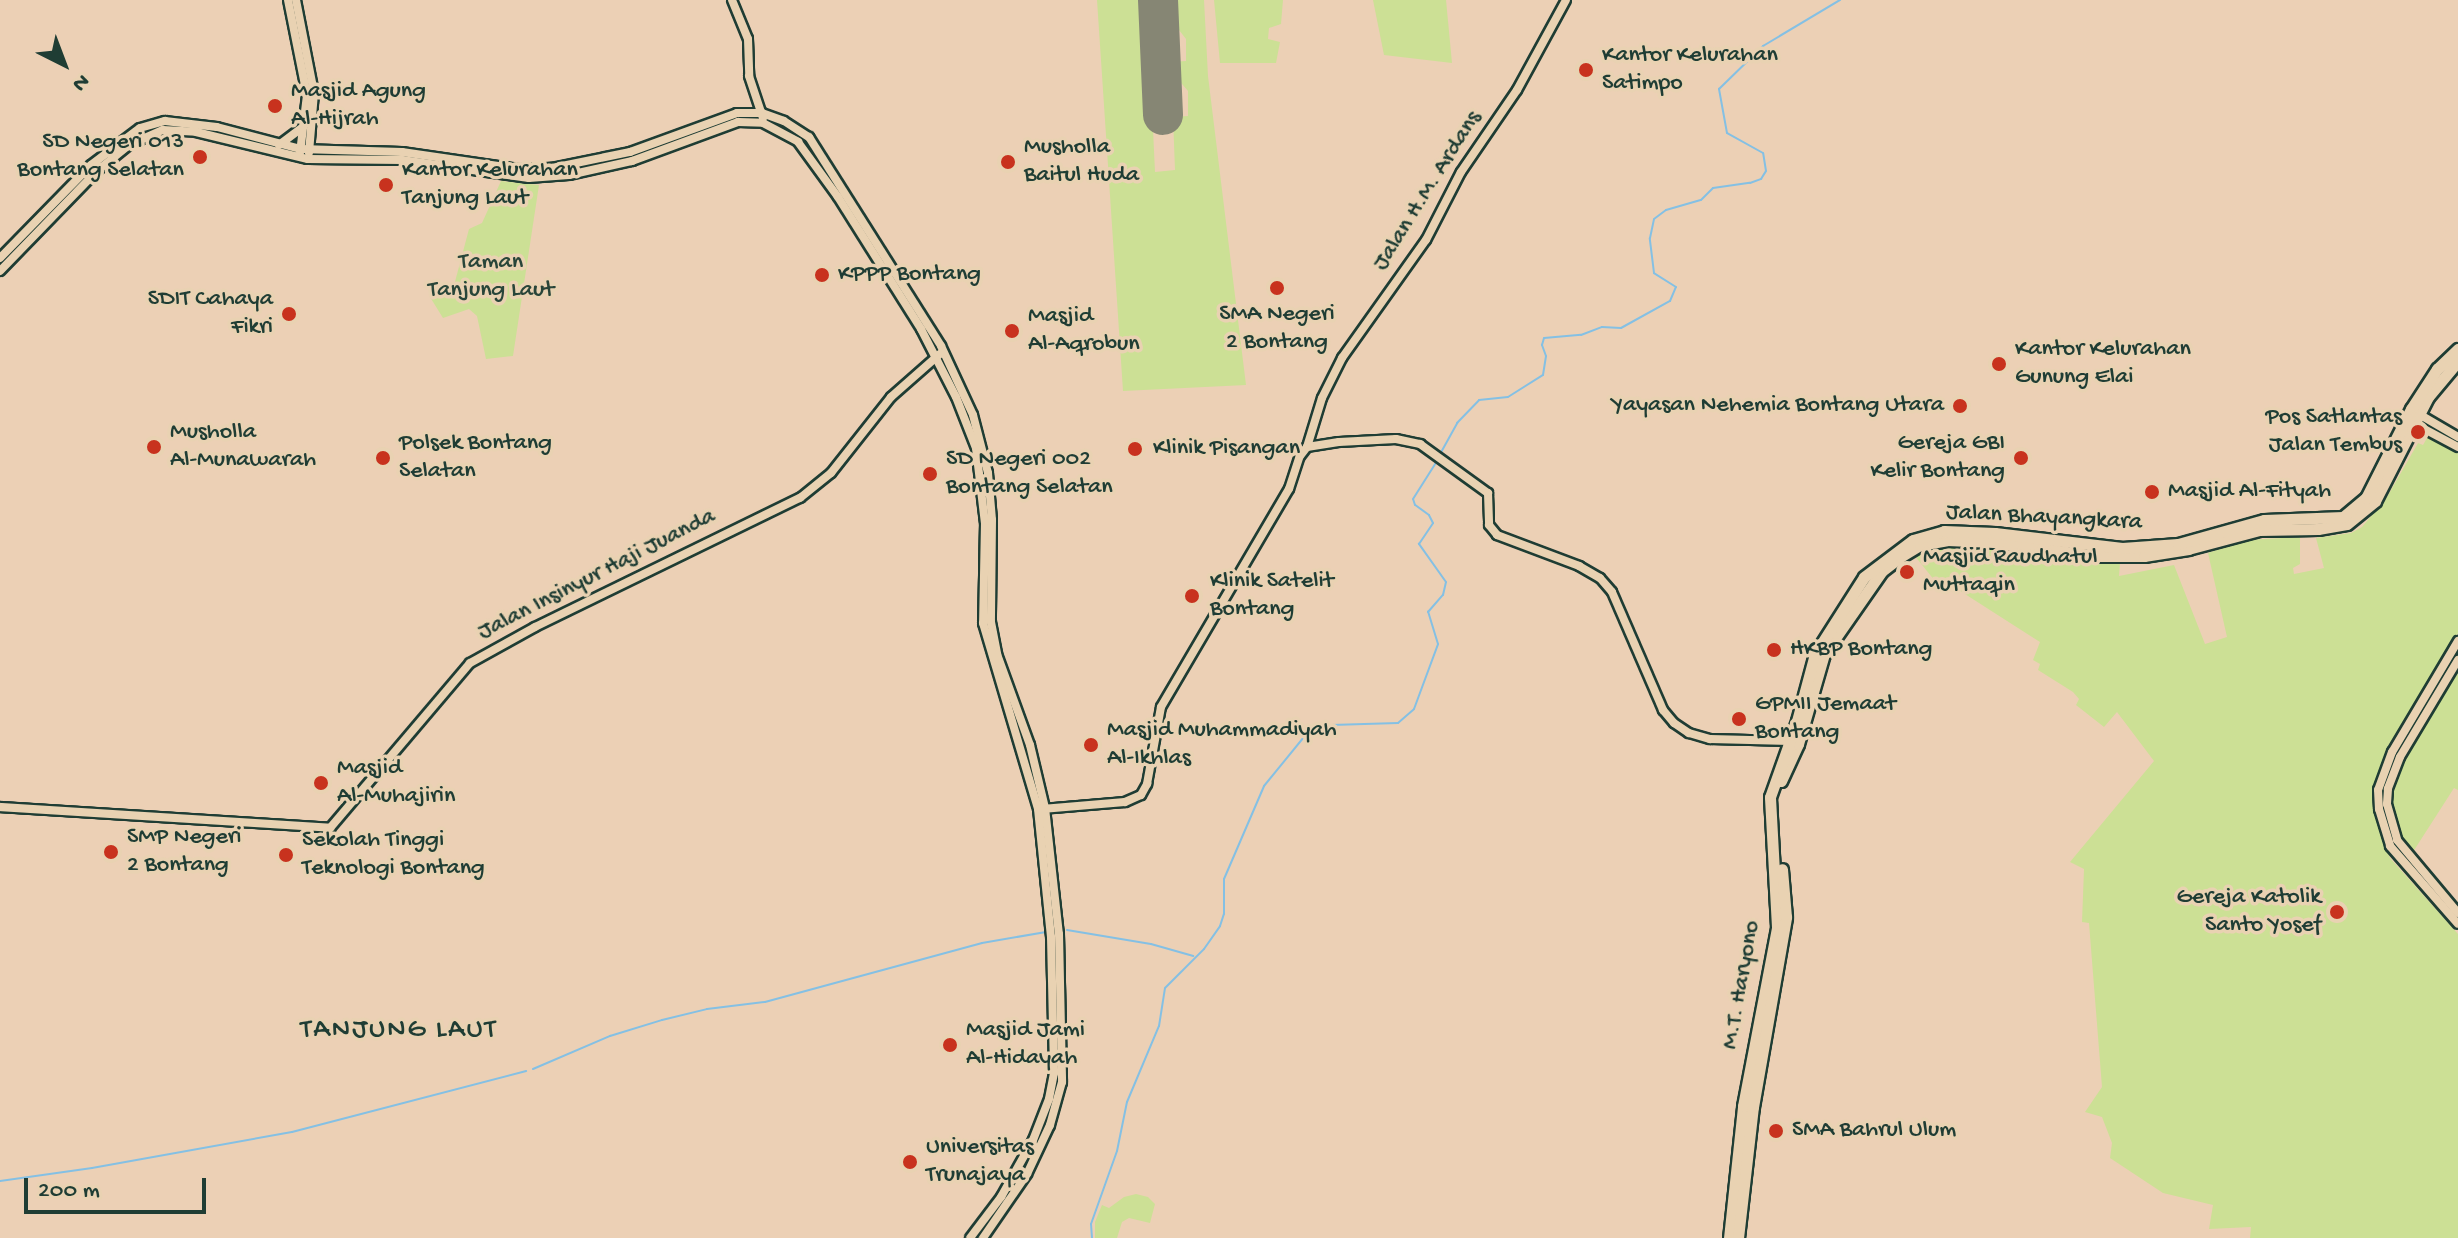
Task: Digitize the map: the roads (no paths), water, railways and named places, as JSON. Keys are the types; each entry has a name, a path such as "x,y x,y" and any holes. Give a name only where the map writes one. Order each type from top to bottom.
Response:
{"main road":[{"path":"2413,417 2437,369 2458,349"},
{"path":"2413,417 2458,361"},
{"name":"Jalan Bhayangkara","path":"1794,743 1821,660 1847,610 1880,562 1913,540 1944,531 2084,546 2150,547 2178,544 2264,520 2343,517 2358,507 2375,485 2413,417"},
{"name":"M.T. Haryono","path":"1738,1238 1741,1161 1777,927 1770,797 1794,743"},
{"name":"M.T. Haryono","path":"1729,1238 1740,1176"}],"street":[{"path":"732,0 746,34 750,82 763,118"},
{"name":"Jalan H.M. Ardans","path":"1041,807 1134,799 1147,784 1161,707 1289,489 1307,447 1322,398 1342,358 1426,240 1461,172 1517,90 1566,0"},
{"path":"292,2 307,95 304,154"},
{"path":"292,2 314,93 304,154"},
{"path":"94,168 143,137 163,130 196,132 304,154 402,152 519,169 552,168 630,152 734,113 794,126 809,137 964,392 984,449 992,520 991,622 997,654 1030,745 1041,807 1054,928 1054,1073 1037,1153 983,1238"},
{"path":"0,258 140,128 165,121 217,127 304,154"},
{"path":"278,145 297,134 304,125"},
{"path":"0,271 84,177"},
{"name":"Jalan Insinyur Haji Juanda","path":"0,807 330,828 470,663 535,627 800,498 831,473 891,397 940,354"},
{"path":"2413,417 2458,437"},
{"path":"2413,417 2458,447"},
{"path":"1307,447 1396,439 1420,444 1440,456 1488,493 1493,532 1591,572 1612,592 1663,710 1674,723 1689,733 1710,739 1794,743"},
{"path":"2458,641 2400,757 2388,789 2387,804 2397,840 2458,913"},
{"path":"2458,660 2440,680 2392,752 2378,790 2379,809 2390,846 2399,860 2458,924"},
{"path":"970,1238 1001,1197 1027,1149 1038,1139"},
{"path":"1027,1149 1037,1153"}],"waterway":[{"path":"1439,456 1457,423 1479,400 1508,397 1543,375 1546,356 1542,345 1544,338 1581,335 1602,327 1621,328 1670,301 1676,287 1654,273 1650,238 1654,219 1666,210 1701,200 1713,188 1761,179 1766,171 1763,153 1727,133 1719,89 1763,46 1840,0"},
{"path":"1092,1238 1091,1224 1117,1151 1127,1102 1159,1026 1165,988 1204,949 1220,926 1224,914 1224,879 1264,786 1308,732 1331,725 1398,723 1414,709 1438,644 1428,612 1443,595 1446,582 1419,544 1433,523 1413,499 1437,461"},
{"path":"1067,930 1151,944 1193,956"},
{"path":"533,1069 610,1036 662,1020 707,1009 765,1002 982,943 1046,932"},
{"path":"0,1181 92,1168 292,1132 526,1071"}],"place":[{"name":"Kantor Kelurahan Satimpo","path":"1586,70"},
{"name":"Masjid Agung Al-Hijrah","path":"275,106"},
{"name":"SD Negeri 013 Bontang Selatan","path":"200,157"},
{"name":"Musholla Baitul Huda","path":"1008,162"},
{"name":"Kantor Kelurahan Tanjung Laut","path":"386,185"},
{"name":"KPPP Bontang","path":"822,275"},
{"name":"SMA Negeri 2 Bontang","path":"1277,288"},
{"name":"SDIT Cahaya Fikri","path":"289,314"},
{"name":"Masjid Al-Aqrobun","path":"1012,331"},
{"name":"Kantor Kelurahan Gunung Elai","path":"1999,364"},
{"name":"Yayasan Nehemia Bontang Utara","path":"1960,406"},
{"name":"Pos Satlantas Jalan Tembus","path":"2418,432"},
{"name":"Musholla Al-Munawarah","path":"154,447"},
{"name":"Klinik Pisangan","path":"1135,449"},
{"name":"Polsek Bontang Selatan","path":"383,458"},
{"name":"Gereja GBI Kelir Bontang","path":"2021,458"},
{"name":"SD Negeri 002 Bontang Selatan","path":"930,474"},
{"name":"Masjid Al-Fityah","path":"2152,492"},
{"name":"Masjid Raudhatul Muttaqin","path":"1907,572"},
{"name":"Klinik Satelit Bontang","path":"1192,596"},
{"name":"HKBP Bontang","path":"1774,650"},
{"name":"GPMII Jemaat Bontang","path":"1739,719"},
{"name":"Masjid Muhammadiyah Al-Ikhlas","path":"1091,745"},
{"name":"Masjid Al-Muhajirin","path":"321,783"},
{"name":"SMP Negeri 2 Bontang","path":"111,852"},
{"name":"Sekolah Tinggi Teknologi Bontang","path":"286,855"},
{"name":"Gereja Katolik Santo Yosef","path":"2337,912"},
{"name":"Masjid Jami Al-Hidayah","path":"950,1045"},
{"name":"SMA Bahrul Ulum","path":"1776,1131"},
{"name":"Universitas Trunajaya","path":"910,1162"}],"district":[{"name":"TANJUNG LAUT","path":"399,1031"}],"park label":[{"name":"Taman Tanjung Laut","path":"491,277"}]}
